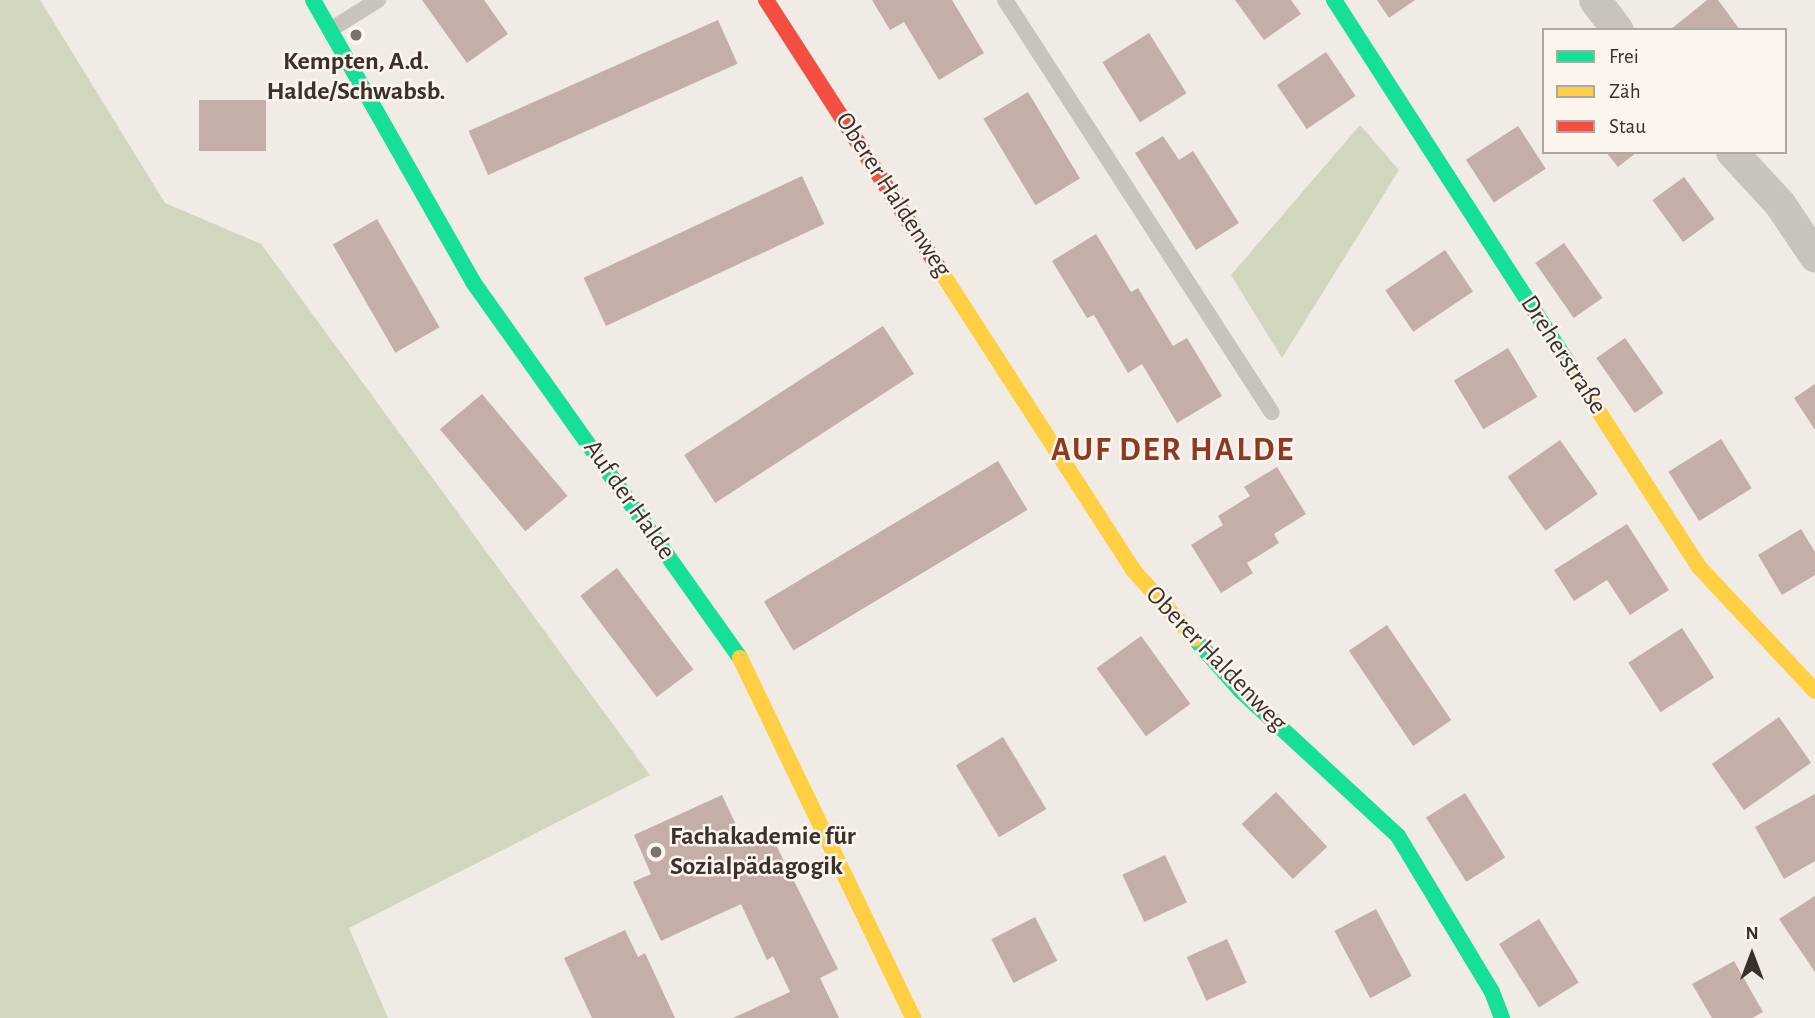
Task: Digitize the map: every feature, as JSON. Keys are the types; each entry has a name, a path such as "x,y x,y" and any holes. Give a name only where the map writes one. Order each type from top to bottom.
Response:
{"street":[{"name":"Auf der Halde","path":"313,0 473,282 744,664 914,1018"},
{"name":"Oberer Haldenweg","path":"765,0 1134,571 1241,691 1398,836 1492,992 1502,1018"},
{"name":"Dreherstraße","path":"1334,0 1699,567 1815,691"},
{"path":"1595,0 1616,28"},
{"path":"1734,154 1780,204 1815,256"}],"lane":[{"path":"330,30 378,0"},
{"path":"1005,0 1272,412"}],"green space":[{"path":"0,0 40,0 165,203 261,244 650,775 349,928 388,1018 0,1018"},
{"path":"1360,125 1399,170 1282,358 1231,275"}],"building":[{"path":"422,0 484,0 508,34 467,63"},
{"path":"872,0 952,0 984,53 939,80 904,22 890,30"},
{"path":"1235,0 1291,0 1301,14 1264,40"},
{"path":"1377,0 1415,0 1389,18"},
{"path":"1707,0 1718,0 1739,28 1672,28"},
{"path":"718,20 738,64 488,175 469,131"},
{"path":"1149,33 1187,93 1140,122 1102,62"},
{"path":"1326,52 1356,96 1307,129 1277,85"},
{"path":"1028,92 1080,179 1035,205 983,119"},
{"path":"199,100 266,100 266,151 199,151"},
{"path":"1518,126 1546,169 1494,203 1466,160"},
{"path":"1163,136 1179,160 1193,151 1239,223 1196,250 1135,153"},
{"path":"1608,154 1634,154 1618,167"},
{"path":"802,176 824,224 606,326 584,278"},
{"path":"1684,177 1715,219 1683,242 1652,200"},
{"path":"377,219 440,327 395,353 333,245"},
{"path":"1096,234 1131,292 1138,288 1173,346 1187,338 1222,396 1177,423 1142,364 1128,373 1094,315 1087,318 1052,261"},
{"path":"1564,243 1602,298 1574,318 1535,263"},
{"path":"1445,250 1473,291 1413,332 1385,290"},
{"path":"883,326 914,374 715,503 684,455"},
{"path":"1625,338 1663,393 1635,413 1596,358"},
{"path":"1508,348 1537,397 1483,429 1454,380"},
{"path":"1815,384 1815,430 1794,398"},
{"path":"482,394 567,496 525,531 440,429"},
{"path":"1721,439 1752,488 1699,521 1668,472"},
{"path":"1560,440 1598,494 1545,531 1508,477"},
{"path":"998,461 1027,510 793,650 764,602"},
{"path":"1277,467 1306,514 1274,534 1279,543 1247,563 1253,573 1221,593 1191,545 1223,525 1218,516 1250,496 1244,487"},
{"path":"1627,524 1669,590 1630,615 1607,580 1574,601 1554,570"},
{"path":"1801,529 1815,552 1815,575 1782,595 1758,555"},
{"path":"617,568 693,669 657,697 580,596"},
{"path":"1387,625 1451,720 1413,746 1349,651"},
{"path":"1682,628 1714,677 1660,712 1628,663"},
{"path":"1141,636 1190,704 1146,736 1097,668"},
{"path":"1779,717 1811,763 1744,810 1712,764"},
{"path":"1003,737 1046,809 999,837 956,765"},
{"path":"1276,792 1327,847 1293,879 1242,824"},
{"path":"1465,793 1505,857 1466,882 1426,817"},
{"path":"1815,794 1815,861 1784,879 1755,827"},
{"path":"722,795 746,846 771,835 838,969 820,978 839,1018 733,1018 790,992 773,956 767,960 741,904 661,941 633,882 651,874 634,835"},
{"path":"1165,855 1187,902 1144,922 1122,875"},
{"path":"1815,896 1815,972 1779,919"},
{"path":"1376,909 1412,976 1370,998 1335,931"},
{"path":"1035,917 1057,961 1014,983 991,939"},
{"path":"1539,919 1579,983 1539,1008 1499,944"},
{"path":"625,930 638,957 645,953 675,1018 592,1018 564,958"},
{"path":"1227,939 1247,983 1206,1001 1187,957"},
{"path":"1734,961 1763,1012 1752,1018 1712,1018 1692,984"}],"traffic: fast":[{"path":"313,0 473,282 740,658"},
{"path":"1334,0 1572,370"},
{"path":"1195,639 1241,691 1398,836 1492,992 1502,1018"}],"traffic: slow":[{"path":"938,267 1134,571 1195,639"},
{"path":"1572,370 1699,567 1815,691"},
{"path":"740,658 913,1018"}],"traffic: jam":[{"path":"766,0 938,267"}],"place":[{"name":"Kempten, A.d. Halde/Schwabsb.","path":"356,35"},
{"name":"Fachakademie für Sozialpädagogik","path":"656,852"}],"district":[{"name":"AUF DER HALDE","path":"1173,451"}]}
